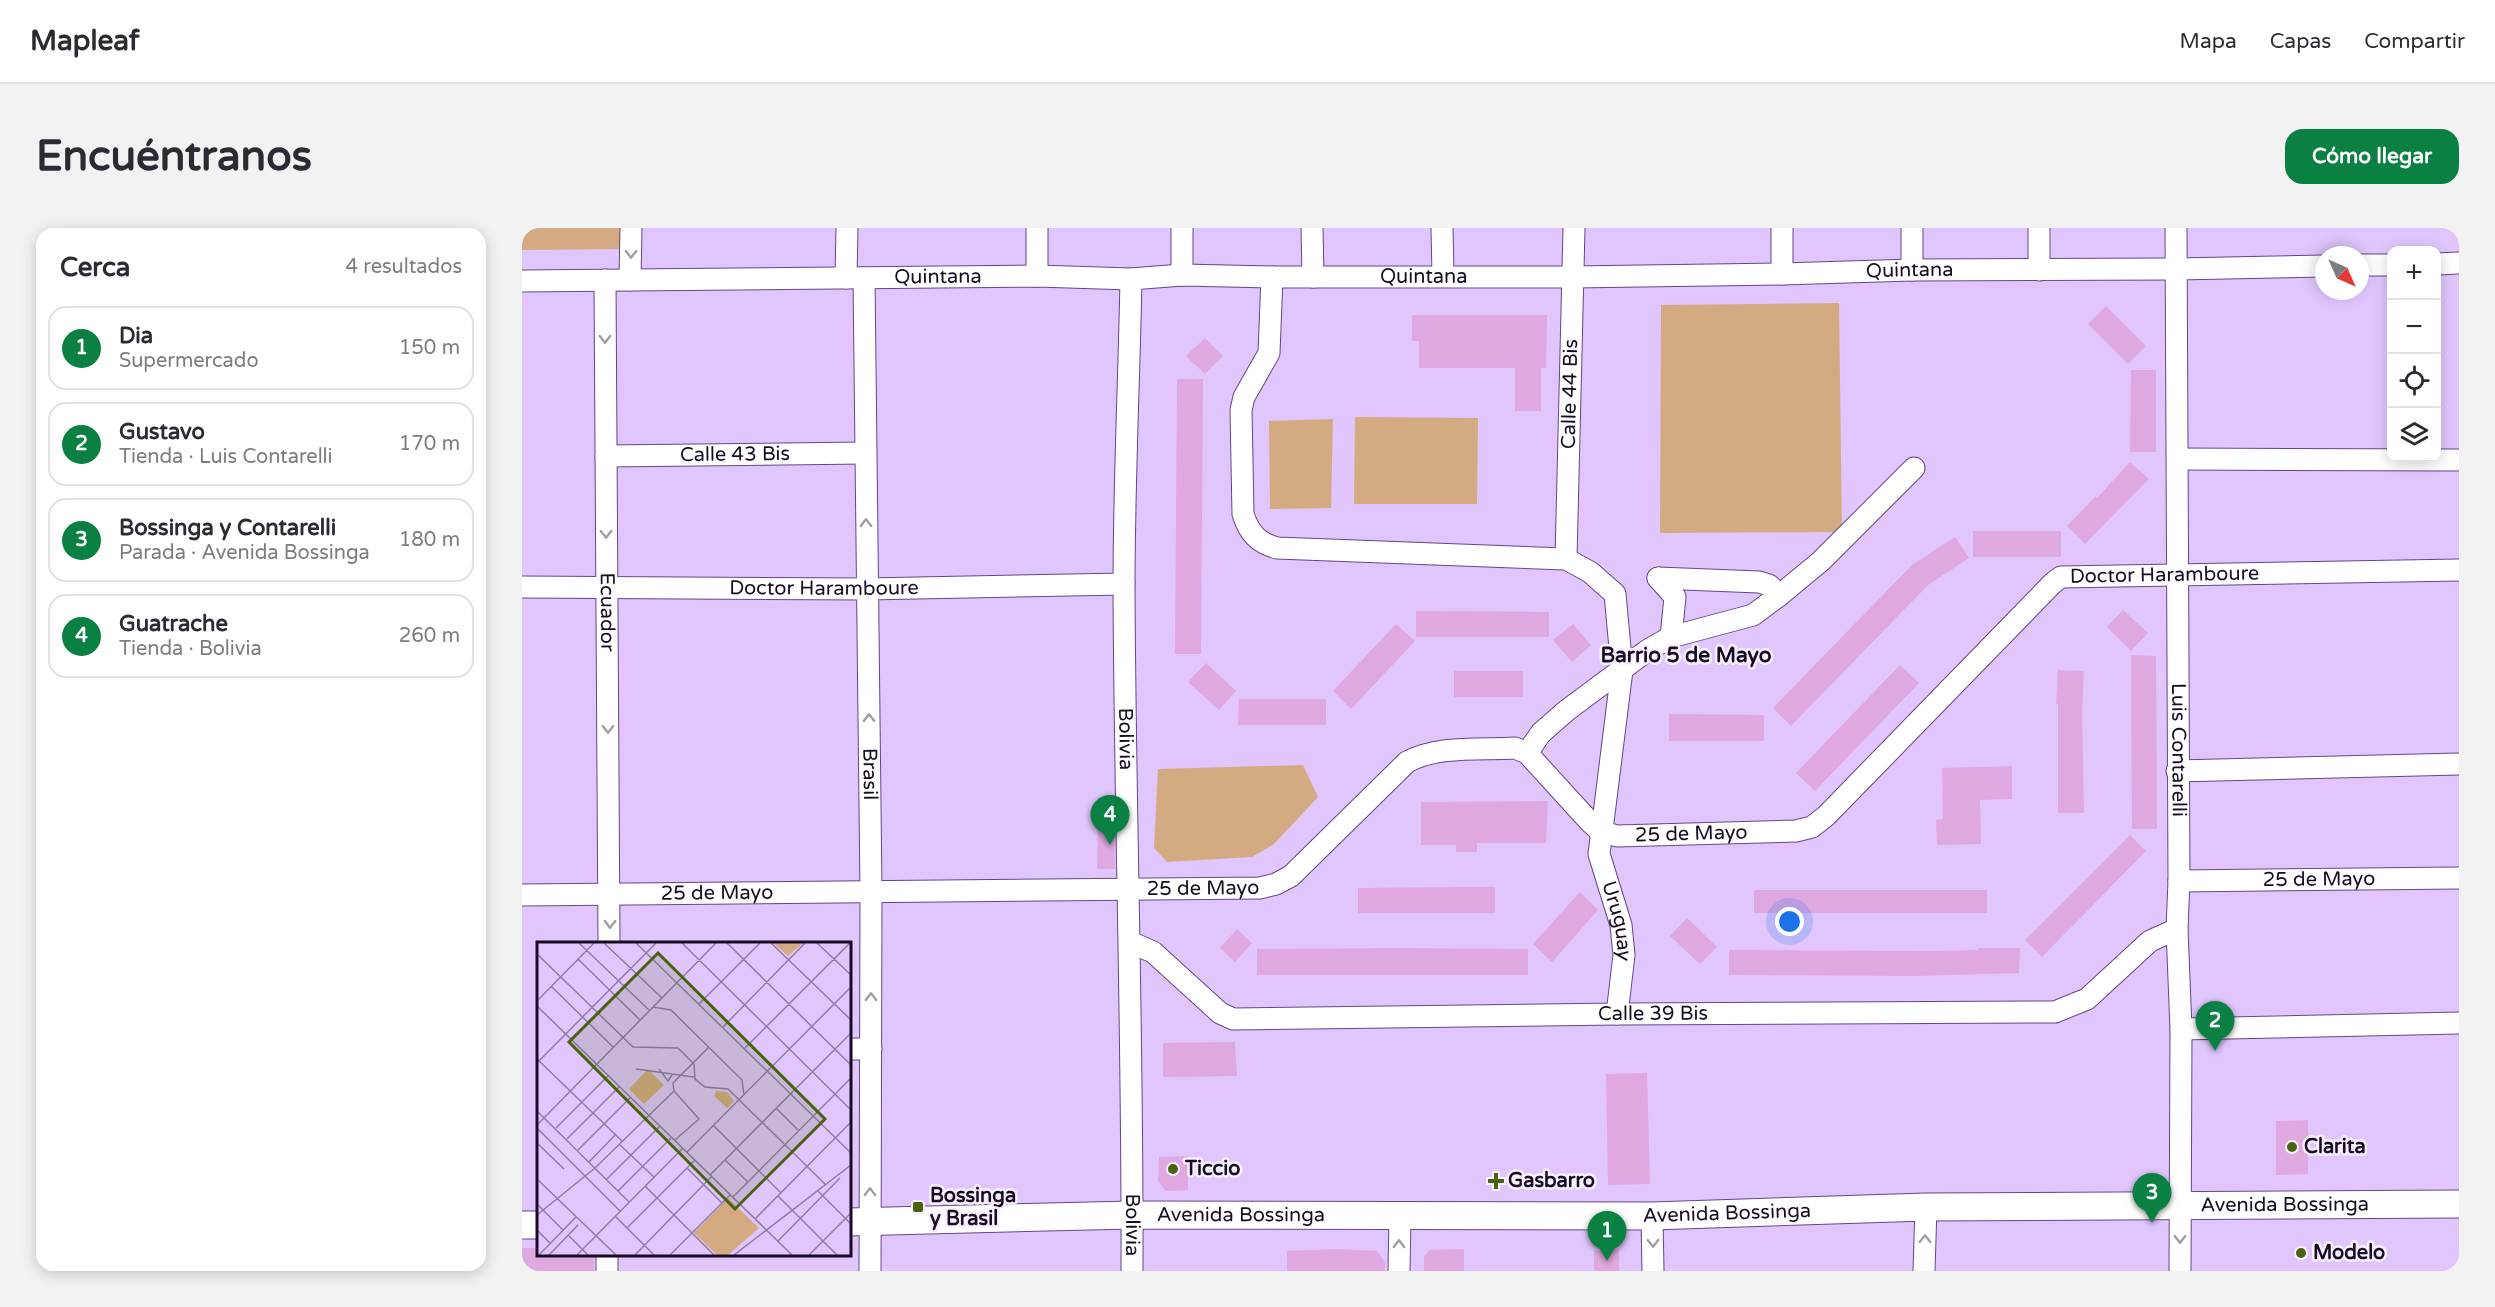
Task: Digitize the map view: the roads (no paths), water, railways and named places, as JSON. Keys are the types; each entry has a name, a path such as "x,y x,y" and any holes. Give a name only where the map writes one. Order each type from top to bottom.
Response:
{"main road":[{"name":"Avenida Bossinga","path":"860,1222 1132,1215 1652,1216 1926,1207 2459,1204"}],"street":[{"path":"630,280 631,228"},
{"name":"Brasil","path":"847,228 855,278 865,453 871,1049 860,1222 870,1271"},
{"path":"1037,228 1037,276"},
{"path":"1182,228 1182,275"},
{"path":"1312,228 1313,277"},
{"path":"1442,228 1443,276"},
{"name":"Calle 44 Bis","path":"1566,559 1574,228"},
{"path":"1782,228 1782,274"},
{"path":"1912,228 1912,270"},
{"path":"2038,228 2039,270"},
{"name":"Luis Contarelli","path":"2176,228 2179,881 2177,929 2181,1029 2180,1271"},
{"path":"2441,264 2459,263"},
{"path":"2369,265 2387,265"},
{"name":"Quintana","path":"522,281 1037,276 1131,279 1182,275 1272,278 1573,277 1912,270 2315,266"},
{"path":"1272,278 1269,353 1244,397 1241,410 1243,514 1247,527 1254,536 1263,544 1277,548 1566,559"},
{"name":"Bolivia","path":"1131,279 1124,584 1127,889 1130,942 1132,1271"},
{"name":"Ecuador","path":"605,280 609,942"},
{"name":"Calle 43 Bis","path":"606,456 865,453"},
{"path":"2178,459 2459,460"},
{"path":"1600,831 1527,753 1541,733 1648,650 1671,638 1753,615 1780,596 1821,561 1914,468"},
{"name":"Uruguay","path":"1566,559 1590,572 1616,594 1622,670 1600,831 1599,854 1621,925 1624,955 1617,1014"},
{"name":"Doctor Haramboure","path":"1796,831 1812,827 1826,816 2053,582 2061,577 2459,570"},
{"path":"1671,638 1675,597 1658,578 1759,582 1769,585 1780,596"},
{"name":"Doctor Haramboure","path":"522,587 867,589 1124,584"},
{"name":"25 de Mayo","path":"522,895 1260,888 1276,884 1292,876 1407,762 1422,754 1515,748 1527,753"},
{"path":"2177,771 2459,764"},
{"name":"25 de Mayo","path":"1600,831 1617,836 1796,831"},
{"name":"25 de Mayo","path":"2179,881 2459,878"},
{"name":"Calle 39 Bis","path":"1130,942 1153,952 1220,1013 1233,1019 2055,1012 2087,999 2150,941 2177,929"},
{"path":"2181,1029 2459,1023"},
{"path":"850,1049 871,1049"},
{"path":"1924,1271 1926,1207"},
{"path":"1652,1216 1653,1271"},
{"path":"1399,1271 1400,1217"},
{"path":"607,1256 608,1271"}],"place":[{"name":"Guatrache","path":"1110,845"},
{"name":"Gustavo","path":"2215,1051"},
{"name":"Clarita","path":"2292,1147"},
{"name":"Ticcio","path":"1173,1169"},
{"name":"Gasbarro","path":"1496,1181"},
{"name":"Bossinga y Brasil","path":"918,1207"},
{"name":"Bossinga y Contarelli","path":"2152,1223"},
{"name":"Modelo","path":"2301,1253"},
{"name":"Dia","path":"1607,1261"}],"district":[{"name":"Barrio 5 de Mayo","path":"1686,655"}]}
